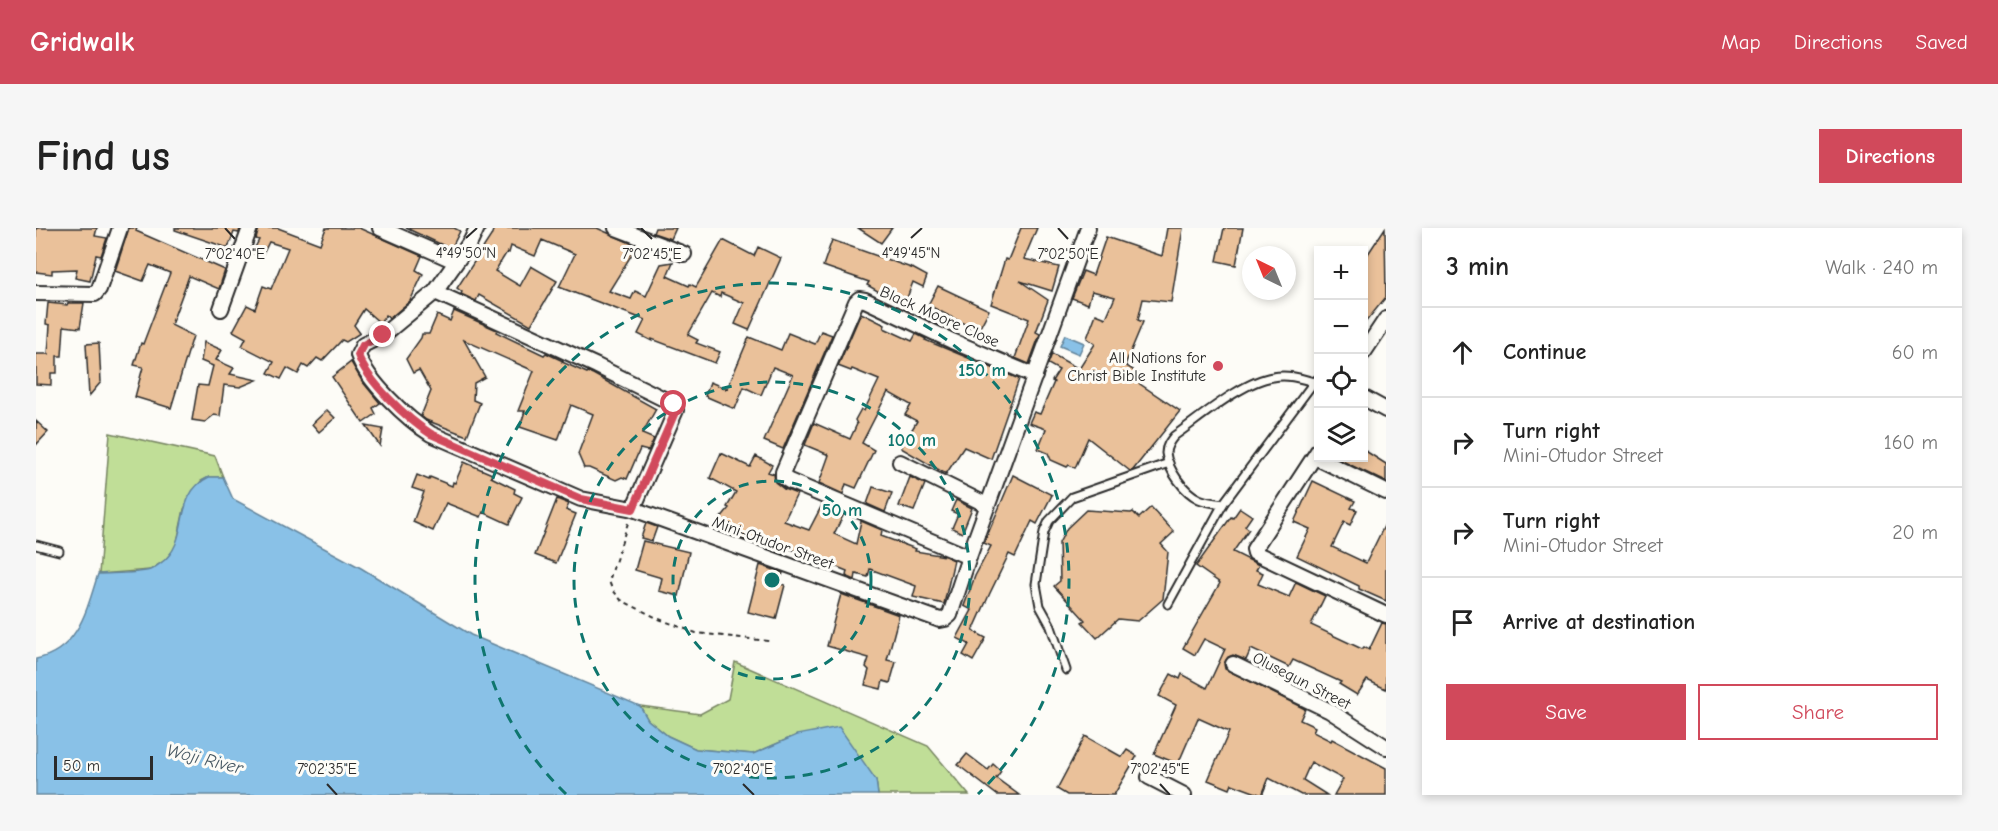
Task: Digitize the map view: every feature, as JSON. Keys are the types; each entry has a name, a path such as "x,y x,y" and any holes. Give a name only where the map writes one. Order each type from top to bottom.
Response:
{"street":[{"path":"36,293 95,294 99,289 120,228"},
{"path":"221,309 250,228"},
{"path":"380,228 455,261"},
{"name":"Mini-Otudor Street","path":"477,228 471,241 435,292 383,335 363,345 358,355 362,366 403,413 431,434 581,499 633,509 940,620 945,620 950,615 987,505 1088,228"},
{"path":"616,228 684,254"},
{"path":"435,292 674,404 676,410 633,509"},
{"name":"Black Moore Close","path":"969,557 789,481 783,477 783,472 859,299 1035,376"},
{"path":"1368,346 1386,319"},
{"path":"1368,400 1386,410"},
{"path":"1314,457 1254,549 1258,556 1386,615"},
{"path":"900,462 987,505"},
{"path":"1331,462 1386,492"},
{"name":"Olusegun Street","path":"1233,664 1330,711 1386,747"},
{"path":"1149,777 1184,795"}],"lane":[{"path":"1223,504 1201,500 1192,494 1177,478 1169,463 1166,453 1167,445 1174,436 1246,386 1274,376 1299,377 1314,381"},
{"path":"1168,604 1223,504 1314,384"},
{"path":"1066,670 1050,624 1040,606 1036,584 1039,554 1049,521 1072,497 1169,463"},
{"path":"36,545 59,551"}],"path":[{"path":"633,509 610,572 609,581 612,589 621,600 659,619 696,633 770,641"}],"green space":[{"path":"110,433 215,456 223,477 209,477 201,481 184,509 176,547 165,560 150,570 99,574"},
{"path":"735,662 928,746 969,795 878,795 876,780 797,735 753,754 696,749 668,736 648,720 640,706 700,714 728,699"}],"water":[{"path":"1065,335 1084,343 1079,354 1060,346"},
{"name":"Woji River","path":"209,477 223,477 233,499 361,568 471,635 640,706 648,720 668,736 696,749 753,754 797,735 839,727 876,780 878,795 36,795 36,659 62,647 71,638 85,614 98,574 150,570 170,554 176,543 190,495 197,485"}],"building":[{"path":"36,228 97,228 95,236 107,238 101,256 96,255 90,281 75,278 77,269 52,270 52,274 36,272"},
{"path":"129,228 137,228 136,231 225,270 219,289 189,276 171,325 193,336 171,408 135,397 143,367 134,365 170,273 150,265 143,281 115,271"},
{"path":"175,228 240,228 239,233 234,232 228,248 175,230"},
{"path":"259,228 278,228 320,244 326,228 359,228 422,256 416,270 423,274 410,301 389,319 386,315 380,323 364,309 354,325 360,333 346,342 342,340 322,361 317,358 308,368 303,365 298,374 287,368 281,379 268,373 274,362 242,346 246,338 233,331 247,305 255,309 263,286 271,289 288,248 269,242 261,258 252,253 259,240 256,239"},
{"path":"406,228 454,228 460,231 451,249"},
{"path":"494,228 597,228 637,246 609,291 631,299 635,291 646,296 661,264 673,262 667,276 696,287 723,240 754,256 758,247 781,258 749,330 735,324 744,303 721,293 720,297 712,293 688,335 698,340 696,343 720,352 715,363 638,334 645,320 559,287 575,254 542,240 535,256 511,246 509,253 507,252 495,271 520,286 531,266 557,281 531,325 479,295 476,301 461,294 462,292 457,288"},
{"path":"655,228 676,228 671,239 653,233"},
{"path":"858,228 892,228 881,243"},
{"path":"1021,228 1037,228 1024,259 1059,267 1052,291 1020,281 1048,300 1036,332 1040,334 1029,364 1015,358 1029,319 991,304 1005,259 1008,260"},
{"path":"1167,228 1183,228 1171,302 1143,299 1138,320 1143,322 1125,365 1141,375 1137,382 1180,411 1133,470 1130,471 1088,438 1075,468 1051,460 1048,453 1038,449 1046,429 1029,423 1034,412 1040,414 1054,382 1052,381 1059,370 1048,364 1052,354 1079,369 1095,344 1087,338 1096,314 1106,318 1115,297 1092,291 1088,304 1072,298 1083,271 1093,275 1106,237 1162,256"},
{"path":"1224,228 1243,228 1236,265 1217,261"},
{"path":"1385,228 1386,297 1368,319 1368,300 1368,254"},
{"path":"832,240 914,269 927,276 923,287 913,282 904,306 867,285 869,282 823,266"},
{"path":"938,286 989,310 978,331 928,305"},
{"path":"48,303 67,305 68,303 84,303 80,328 64,326 62,356 57,356 57,373 51,373 51,385 36,384 36,354 48,354 50,325 46,324"},
{"path":"454,311 497,330 496,332 544,355 546,353 593,374 656,409 642,434 654,439 648,451 640,449 627,479 622,477 616,480 584,468 578,454 593,414 571,405 558,440 520,427 525,411 518,411 534,371 464,340 485,377 474,383 473,400 480,403 467,436 421,416 431,391 419,370 413,373 406,359 422,334 429,334 437,315 450,321"},
{"path":"861,313 885,325 884,328 912,341 916,334 925,340 1019,379 991,459 964,447 946,474 901,448 917,421 905,415 911,405 888,392 862,443 874,450 856,488 846,484 843,494 819,483 829,455 805,445 814,423 850,439 857,424 855,420 861,409 864,411 879,380 838,366"},
{"path":"821,331 832,335 783,449 764,441 793,375 773,367 761,395 744,387 735,409 705,396 710,382 727,389 749,337 781,350 788,333 815,344"},
{"path":"204,342 222,350 216,360 234,368 230,374 257,380 240,387 224,385 220,416 214,415 205,422 192,420 198,385 208,386 213,366 201,361"},
{"path":"99,343 101,382 89,396 86,344"},
{"path":"351,362 362,381 380,403 373,408 376,414 363,423 332,377"},
{"path":"327,410 335,418 319,432 312,424"},
{"path":"36,421 48,432 36,445"},
{"path":"366,426 383,429 380,446"},
{"path":"721,453 750,467 756,456 772,465 768,472 774,474 775,482 784,489 797,494 784,521 809,530 822,505 844,514 834,534 856,544 861,521 882,530 881,536 916,549 915,551 945,556 954,560 944,604 913,597 916,586 870,569 868,577 856,574 855,580 846,576 847,571 800,552 771,543 770,549 725,529 723,532 715,525 729,508 727,507 736,492 710,478"},
{"path":"1368,453 1386,464 1386,482 1344,462 1368,462"},
{"path":"464,462 492,474 491,477 515,489 514,493 522,497 509,524 483,512 481,517 446,503 433,531 413,522 424,492 412,488 417,475 429,480 430,477 452,486"},
{"path":"1013,475 1052,495 1037,524 1032,521 1015,557 1009,554 990,593 973,631 986,638 973,661 963,655 969,644 957,638 972,610 964,606 975,576 991,546 984,543"},
{"path":"910,477 925,484 914,511 899,506"},
{"path":"1313,481 1355,501 1351,508 1357,510 1350,525 1344,522 1332,547 1366,563 1386,522 1386,601 1297,556 1310,529 1294,522"},
{"path":"873,487 892,493 885,512 867,504"},
{"path":"557,499 569,504 566,510 576,514 556,563 535,555"},
{"path":"956,500 972,508 962,533 952,528 958,514 951,511"},
{"path":"1151,507 1174,532 1161,544 1168,552 1163,599 1138,621 1118,619 1097,638 1082,622 1085,620 1054,586 1060,581 1059,543 1067,528 1086,510 1133,512 1139,518"},
{"path":"1240,508 1252,516 1245,526 1249,529 1233,552 1259,565 1256,570 1263,573 1258,584 1289,597 1296,582 1325,596 1311,625 1362,649 1364,647 1369,650 1382,623 1386,624 1386,689 1367,680 1357,695 1339,684 1341,682 1293,660 1289,667 1251,649 1246,660 1233,655 1228,657 1224,664 1225,669 1305,709 1300,720 1315,727 1313,732 1331,741 1332,739 1386,768 1386,795 1334,795 1343,779 1311,762 1303,780 1327,795 1301,795 1269,778 1262,795 1232,784 1230,789 1208,780 1229,732 1198,718 1178,764 1154,754 1176,705 1159,696 1171,674 1180,679 1182,674 1207,688 1225,649 1204,639 1195,655 1183,648 1220,583 1196,566"},
{"path":"646,523 657,527 652,541 641,538"},
{"path":"643,541 689,552 679,596 659,591 662,578 635,570"},
{"path":"760,565 783,573 779,584 785,585 776,619 748,612"},
{"path":"841,594 899,615 887,660 896,662 890,683 883,681 881,689 865,685 869,658 827,646"},
{"path":"1085,736 1122,757 1127,750 1137,756 1114,795 1067,795 1057,789"},
{"path":"967,754 988,770 993,764 1001,771 996,778 1019,795 997,795 958,765"}],"place":[{"name":"All Nations for Christ Bible Institute","path":"1218,366"}],"route":[{"path":"383,335 363,345 358,355 362,366 403,413 417,425 431,434 581,499 633,509 676,410 674,404"}]}
